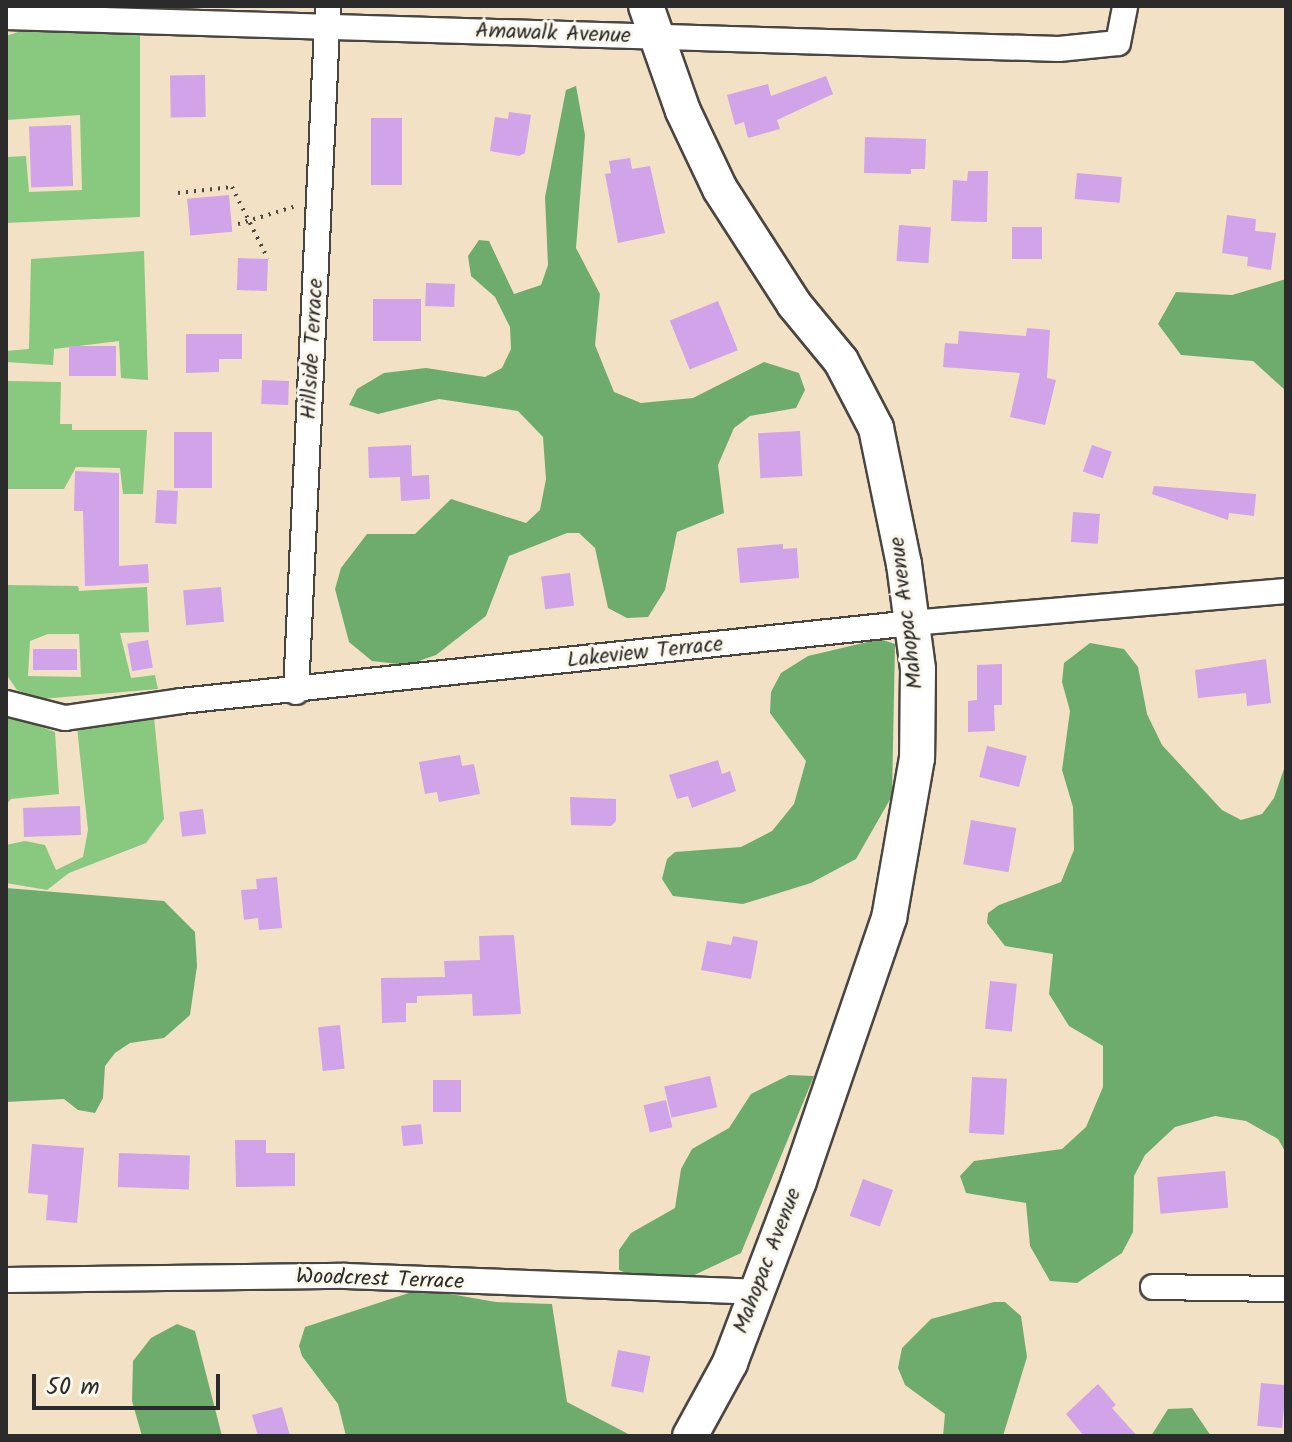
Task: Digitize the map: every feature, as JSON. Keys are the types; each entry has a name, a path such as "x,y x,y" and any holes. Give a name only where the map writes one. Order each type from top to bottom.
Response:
{"street":[{"name":"Amawalk Avenue","path":"6,17 328,16 650,22 1100,48 1118,43 1125,6"},
{"name":"Hillside Terrace","path":"296,692 328,16"},
{"name":"Mahopac Avenue","path":"650,22 720,189 794,304 841,361 876,428 918,669 917,758 889,918 799,1181 730,1363 690,1436"},
{"name":"Lakeview Terrace","path":"6,703 65,718 181,701 296,692 912,623 1286,591"},
{"name":"Woodcrest Terrace","path":"6,1280 346,1276 755,1292"},
{"path":"1153,1287 1286,1289"}],"path":[{"path":"178,193 232,187 268,259"},
{"path":"238,224 284,207 320,205"}],"green space":[{"path":"27,29 140,32 140,217 6,223 6,157 26,156 29,192 82,190 80,115 6,120 6,36"},
{"path":"576,86 585,135 576,248 600,294 595,345 614,392 641,403 693,398 764,362 799,373 805,390 796,408 750,416 734,428 718,465 724,513 677,532 665,590 648,617 627,618 608,608 595,548 579,533 567,533 509,556 486,616 436,655 407,665 372,661 349,642 335,589 341,568 367,534 415,534 451,499 526,523 540,510 546,479 543,437 518,411 439,399 378,414 349,405 357,389 384,373 426,368 485,377 502,368 511,349 510,327 495,297 471,276 468,256 479,240 489,241 514,294 541,285 548,265 545,197 566,90"},
{"path":"144,251 148,380 121,378 119,341 54,349 53,365 6,362 6,351 29,349 31,259"},
{"path":"1286,279 1286,391 1253,361 1181,355 1158,324 1176,292 1232,295"},
{"path":"6,381 61,382 60,424 72,424 72,430 147,430 143,494 123,494 120,468 76,467 64,489 6,489"},
{"path":"6,585 78,586 79,591 147,587 149,632 120,633 131,678 155,675 158,689 41,699 17,690 6,674","holes":["48,634 79,634 81,677 28,676 30,641"]},
{"path":"880,639 895,644 892,796 856,859 811,883 743,904 673,896 662,879 667,859 675,852 741,847 772,831 794,804 806,761 770,713 771,692 781,673 808,656"},
{"path":"1090,643 1124,649 1138,667 1147,714 1162,745 1222,810 1241,820 1262,814 1274,798 1285,766 1286,735 1286,1153 1278,1139 1246,1121 1215,1116 1175,1127 1145,1155 1134,1176 1133,1232 1122,1253 1077,1283 1050,1281 1030,1246 1026,1203 966,1193 960,1176 974,1161 1062,1149 1086,1127 1103,1087 1103,1046 1069,1026 1049,994 1053,954 1005,946 987,923 988,913 999,905 1061,882 1074,850 1073,807 1062,770 1070,711 1062,682 1064,663"},
{"path":"6,714 55,732 59,794 11,799 6,805"},
{"path":"154,717 164,819 146,843 69,873 47,890 6,883 6,845 25,841 45,845 56,870 83,857 88,830 77,727"},
{"path":"6,888 164,901 195,932 197,966 190,1015 164,1038 130,1043 115,1053 105,1066 103,1098 95,1113 78,1110 64,1099 6,1102"},
{"path":"789,1075 814,1076 741,1253 688,1278 636,1277 619,1270 619,1250 631,1233 675,1208 681,1169 692,1149 729,1128 751,1094"},
{"path":"421,1289 496,1302 552,1304 567,1402 632,1436 346,1436 338,1404 302,1356 299,1346 305,1327"},
{"path":"994,1302 1005,1302 1021,1316 1027,1357 1003,1436 943,1436 945,1414 905,1385 898,1368 902,1348 931,1319"},
{"path":"177,1324 195,1331 222,1436 142,1436 132,1401 133,1361 151,1338"},
{"path":"1192,1408 1211,1436 1151,1436 1168,1409"}],"building":[{"path":"205,75 206,117 171,118 170,76"},
{"path":"826,76 833,94 777,120 780,129 748,138 744,122 735,125 727,95 768,84 771,96"},
{"path":"509,112 531,115 525,153 519,156 490,151 495,117 508,119"},
{"path":"371,118 402,118 402,185 371,185"},
{"path":"71,125 73,186 31,187 29,126"},
{"path":"865,137 926,139 925,169 911,169 911,174 864,173"},
{"path":"630,158 632,169 650,166 665,233 618,243 605,174 611,173 609,161"},
{"path":"968,171 988,171 987,222 951,221 953,180 967,181"},
{"path":"1077,173 1122,177 1120,203 1075,199"},
{"path":"229,195 232,232 190,236 187,199"},
{"path":"1227,215 1256,219 1255,231 1276,233 1271,270 1247,266 1248,257 1222,253"},
{"path":"899,225 931,227 928,263 896,261"},
{"path":"1012,227 1042,227 1042,259 1012,259"},
{"path":"238,258 268,259 267,291 237,290"},
{"path":"426,283 455,284 454,307 425,306"},
{"path":"373,299 421,299 421,341 373,341"},
{"path":"718,301 738,350 690,370 670,320"},
{"path":"1027,328 1050,330 1047,378 1056,380 1045,425 1010,417 1020,373 943,367 945,343 958,344 959,331 1026,336"},
{"path":"186,334 242,334 242,359 219,359 219,372 186,373"},
{"path":"69,346 116,346 116,376 69,376"},
{"path":"262,380 289,381 288,405 261,404"},
{"path":"800,431 802,476 760,478 758,433"},
{"path":"174,432 212,432 212,488 174,488"},
{"path":"411,445 412,476 429,475 430,499 401,501 400,477 369,478 368,447"},
{"path":"1092,445 1112,452 1103,478 1083,471"},
{"path":"75,471 119,473 119,566 148,564 149,583 85,586 83,511 74,511"},
{"path":"1154,486 1256,494 1254,516 1229,513 1228,520 1152,494"},
{"path":"157,490 178,491 176,524 155,523"},
{"path":"1073,512 1100,514 1098,544 1071,542"},
{"path":"783,544 783,549 797,548 799,578 740,583 737,548"},
{"path":"570,573 574,606 545,609 541,577"},
{"path":"221,587 224,622 186,625 183,590"},
{"path":"148,640 153,668 132,671 127,644"},
{"path":"33,649 77,649 77,670 33,670"},
{"path":"1266,659 1271,703 1247,706 1246,693 1198,698 1195,670"},
{"path":"1002,664 1002,705 994,705 995,731 968,732 968,701 977,700 977,665"},
{"path":"987,746 1027,756 1019,787 979,777"},
{"path":"460,755 462,766 474,764 480,794 439,802 437,792 425,794 419,762"},
{"path":"718,760 722,774 730,771 736,791 692,808 688,796 677,799 669,775"},
{"path":"570,797 616,799 616,821 611,826 571,825"},
{"path":"80,806 81,835 24,837 23,808"},
{"path":"203,809 206,834 182,837 179,812"},
{"path":"971,820 1016,828 1008,872 963,864"},
{"path":"277,877 282,928 259,930 258,918 244,920 241,890 257,889 256,879"},
{"path":"514,935 521,1014 473,1016 472,994 417,996 417,1003 406,1003 406,1022 382,1023 381,978 445,977 444,961 480,960 479,936"},
{"path":"733,936 758,941 751,979 701,970 707,941 731,945"},
{"path":"990,981 1017,984 1012,1032 985,1029"},
{"path":"340,1025 345,1069 323,1071 318,1027"},
{"path":"710,1076 717,1107 671,1118 664,1087"},
{"path":"972,1077 1007,1079 1004,1135 969,1133"},
{"path":"433,1080 461,1080 461,1112 433,1112"},
{"path":"666,1100 672,1127 650,1132 644,1105"},
{"path":"421,1124 423,1144 403,1146 401,1126"},
{"path":"235,1140 266,1140 266,1153 295,1153 295,1186 236,1187"},
{"path":"32,1144 84,1148 77,1223 46,1220 48,1195 28,1193"},
{"path":"119,1153 190,1155 189,1189 118,1187"},
{"path":"1225,1171 1228,1208 1160,1214 1157,1177"},
{"path":"863,1179 893,1190 880,1227 850,1216"},
{"path":"618,1350 650,1356 643,1393 611,1386"},
{"path":"1261,1383 1286,1385 1282,1428 1257,1426"},
{"path":"1098,1384 1116,1405 1112,1408 1137,1436 1084,1436 1066,1414"},
{"path":"282,1407 290,1436 258,1436 252,1415"}]}
